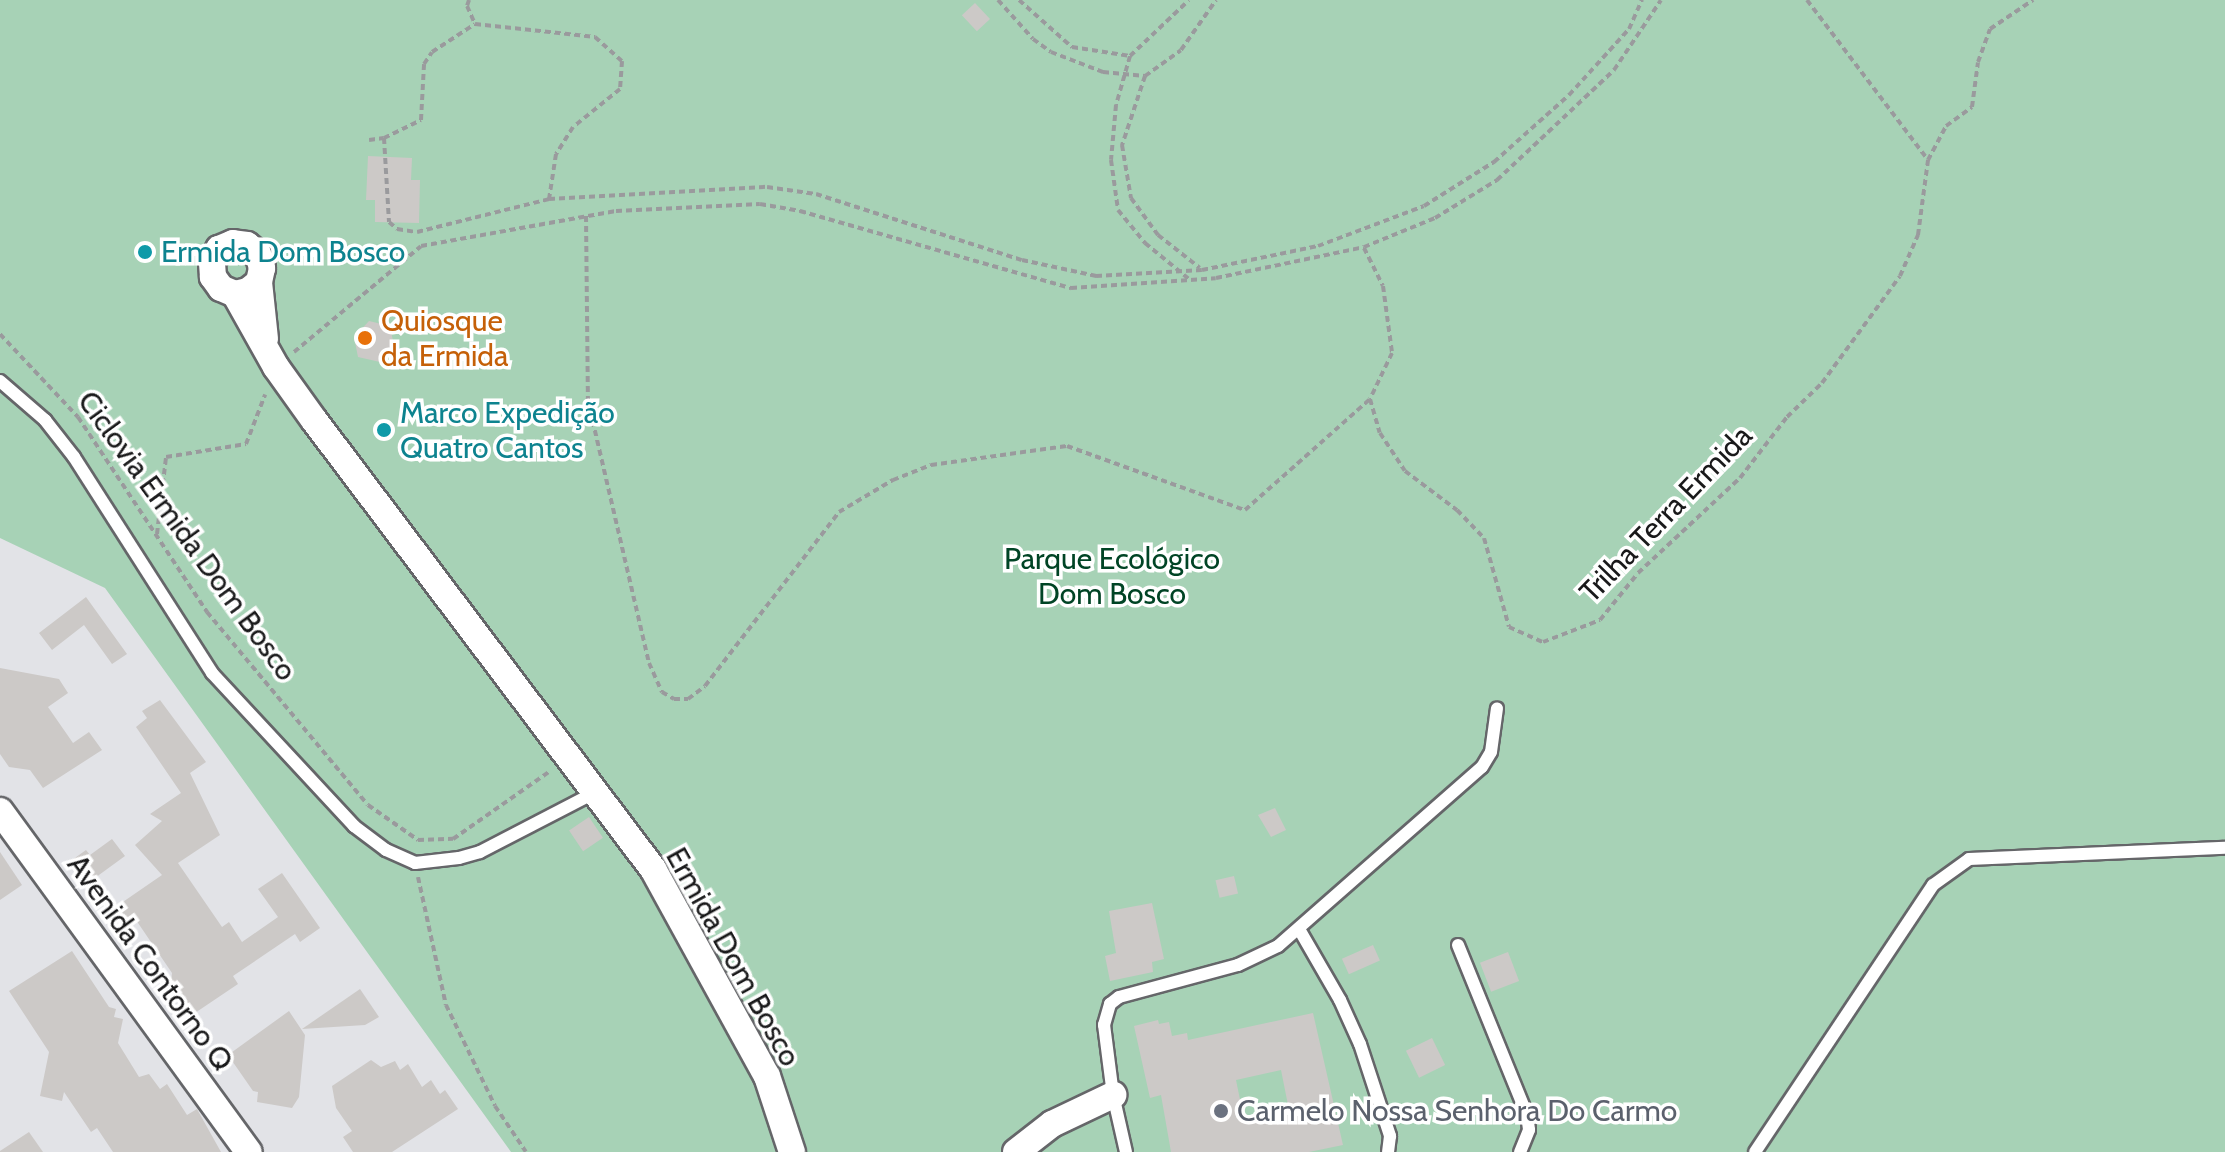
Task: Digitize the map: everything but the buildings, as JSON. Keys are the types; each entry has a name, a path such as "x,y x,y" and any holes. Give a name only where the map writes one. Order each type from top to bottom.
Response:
{"street":[{"path":"259,282 248,291 235,294 221,288 213,277 212,262 219,249 233,243 247,245 258,254 262,268 259,282 271,359"},
{"name":"Ermida Dom Bosco","path":"235,294 271,359 653,869 767,1076 792,1152"},
{"name":"Avenida Contorno Q","path":"0,811 249,1152"},
{"path":"1016,1152 1052,1124 1113,1095"}],"lane":[{"path":"0,381 45,420 74,457 212,673 354,826 386,850 415,863 433,864 480,852 594,793"},
{"path":"1126,1152 1113,1095 1104,1025 1110,1004 1119,997 1238,965 1278,946 1482,767 1491,752 1497,708"},
{"path":"1755,1152 1933,885 1969,859 2225,848"},
{"path":"1299,929 1340,1000 1360,1044 1398,1152"},
{"path":"1458,945 1527,1115 1529,1130 1520,1152"},
{"path":"1388,1152 1390,1136"}],"path":[{"path":"469,0 467,6 475,24"},
{"path":"998,0 1033,39 1051,52 1103,72 1145,76"},
{"path":"1019,0 1072,47 1130,56"},
{"path":"1189,0 1130,56 1116,105 1111,160 1118,210 1145,243 1190,280"},
{"path":"1202,270 1158,235 1131,198 1122,145 1145,76 1181,50 1216,0"},
{"path":"384,138 389,222 397,229 417,232 549,199 767,187 831,198 1022,260 1096,276 1202,270 1318,246 1424,206 1494,162 1569,95 1629,29 1642,0"},
{"path":"157,534 166,457 246,444 271,359 421,246 616,211 760,204 800,211 1071,288 1216,278 1364,247 1435,218 1497,180 1614,70 1661,0"},
{"path":"1807,0 1928,160"},
{"name":"Trilha Terra Ermida","path":"1370,399 1380,433 1405,471 1457,510 1484,538 1509,627 1543,642 1600,620 1638,573 1740,478 1787,417 1822,383 1900,276 1918,235 1928,160 1946,126 1972,107 1978,62 1990,29 2033,0"},
{"path":"369,140 384,138 421,120 424,64 432,52 475,24 595,37 622,61 620,89 573,127 556,154 549,199"},
{"path":"586,216 588,401 649,663 662,692 682,701 705,686 839,512 893,480 931,465 1067,446 1245,510 1370,399 1392,353 1383,286 1364,247"},
{"name":"Ciclovia Ermida Dom Bosco","path":"0,334 78,417 207,612 283,707 368,805 418,840 453,839 568,758"},
{"path":"415,863 446,1005 495,1106 526,1152"}],"green space":[{"name":"Parque Ecológico Dom Bosco","path":"0,0 2225,0 2225,1152 511,1152 105,588 0,538"}],"place":[{"name":"Ermida Dom Bosco","path":"145,252"},
{"name":"Quiosque da Ermida","path":"365,338"},
{"name":"Marco Expedição Quatro Cantos","path":"384,430"},
{"name":"Carmelo Nossa Senhora Do Carmo","path":"1221,1111"}]}
